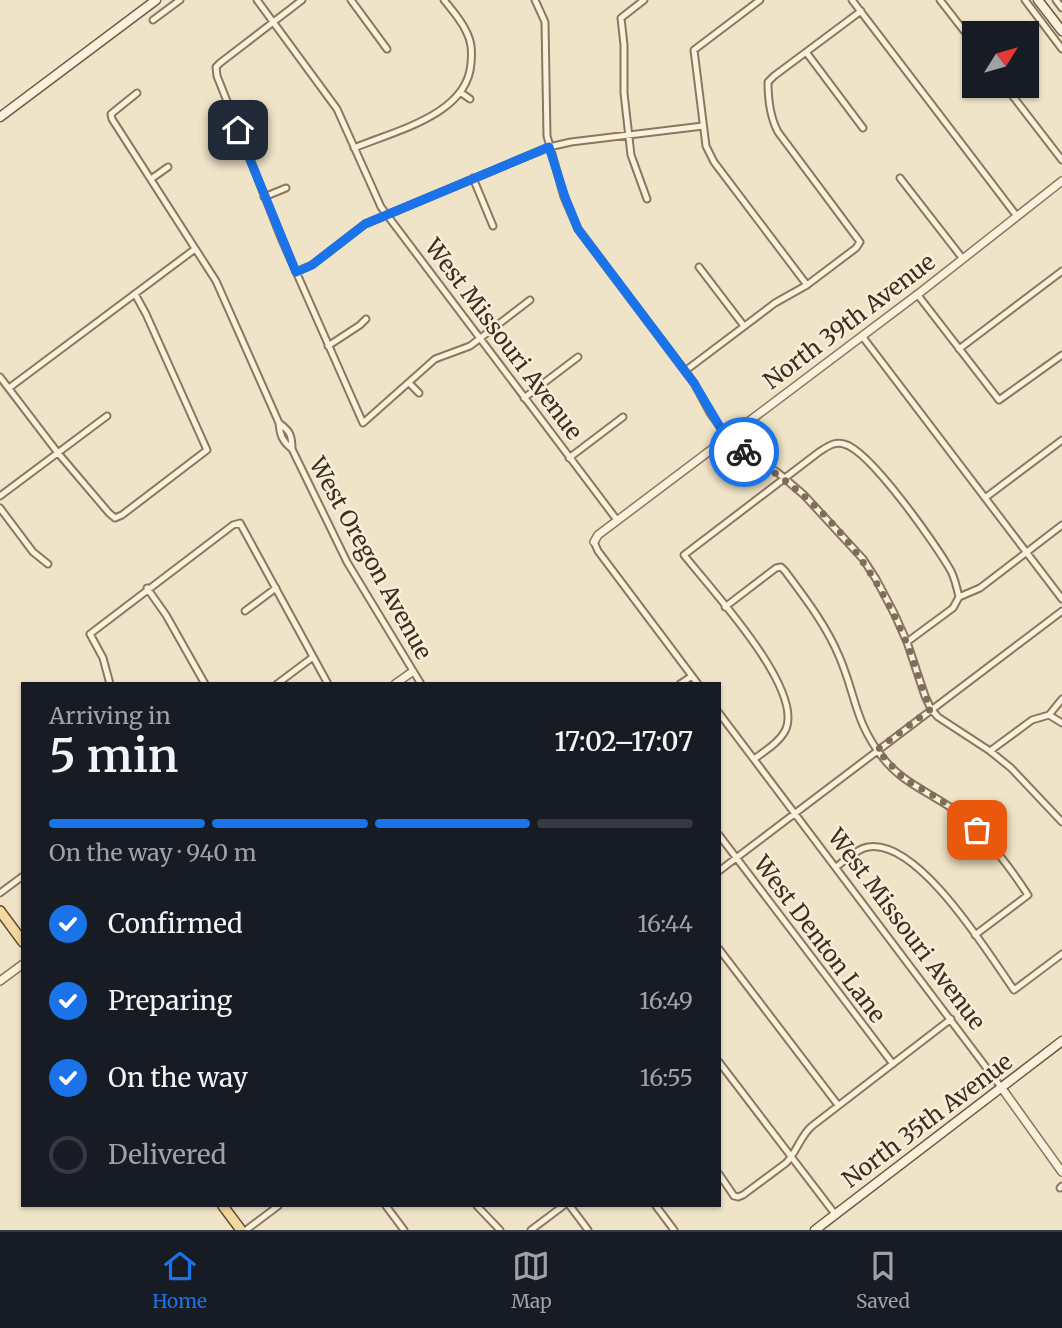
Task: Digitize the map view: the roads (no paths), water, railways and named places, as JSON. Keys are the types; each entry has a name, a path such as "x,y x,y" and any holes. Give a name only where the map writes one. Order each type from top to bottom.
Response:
{"main road":[{"path":"0,117 156,0"},
{"path":"1038,0 1062,31"},
{"path":"0,911 21,939"},
{"name":"North 35th Avenue","path":"815,1230 1062,1041"},
{"path":"224,1207 244,1230"}],"street":[{"path":"153,20 180,0"},
{"name":"West Missouri Avenue","path":"257,0 327,93 341,116 373,194 386,215 617,520"},
{"path":"302,0 216,68 217,76 264,197 363,423 439,357 466,347 530,300"},
{"path":"351,0 387,49"},
{"path":"354,148 441,111 460,92 469,76 471,44 460,22 444,0"},
{"path":"536,0 545,22 545,115 549,147 578,229 685,371 727,437 740,450 785,478 823,513 863,559 876,579 907,642 931,709 938,717 990,751 1031,788 1062,822"},
{"path":"644,0 621,18 624,93 629,135 635,170 647,199"},
{"path":"760,0 694,50 706,146 714,163 807,285"},
{"path":"852,0 1016,215"},
{"path":"940,0 962,28"},
{"path":"1025,0 1062,49"},
{"path":"1056,0 1062,8"},
{"path":"685,371 775,303 807,285 856,248 860,242 778,132 771,115 768,82 861,11"},
{"path":"1052,37 1062,31"},
{"path":"806,52 863,128"},
{"path":"460,92 470,99"},
{"name":"West Oregon Avenue","path":"137,93 111,114 216,281 279,423 283,441 292,449 347,562 420,682"},
{"path":"1014,98 1062,160"},
{"path":"235,122 249,116"},
{"path":"296,272 312,265 360,227 549,147 703,126"},
{"path":"151,179 168,167"},
{"path":"473,178 492,226"},
{"path":"900,178 963,259"},
{"name":"North 39th Avenue","path":"594,542 598,535 617,520 862,336 1062,181"},
{"path":"264,197 286,188"},
{"path":"9,388 195,249"},
{"path":"699,267 744,326"},
{"path":"959,349 1062,271"},
{"path":"0,377 58,453 115,518 207,450 135,294"},
{"path":"917,294 999,400 1062,355"},
{"path":"328,346 360,326 366,319"},
{"path":"862,336 1062,599"},
{"path":"524,398 578,357"},
{"path":"409,383 419,393"},
{"path":"0,496 107,416"},
{"path":"569,457 623,417"},
{"path":"844,444 848,434"},
{"path":"985,498 1062,440"},
{"path":"754,759 789,729 786,709 769,666 758,647 684,555 830,445 844,444 859,453 913,515 951,572 959,597"},
{"path":"0,508 33,552 48,564"},
{"path":"109,682 103,658 90,634 233,525 240,523 327,682"},
{"path":"907,642 953,608 959,597 980,588 1062,525"},
{"path":"594,542 696,682"},
{"path":"725,607 781,567 814,611 835,648 864,731 877,750 904,779 941,800 977,830 1028,895 975,935"},
{"path":"245,611 276,588"},
{"path":"147,589 166,615 204,682"},
{"path":"721,870 1062,611"},
{"path":"280,682 313,657"},
{"path":"398,682 412,671"},
{"path":"683,682 692,676"},
{"path":"990,751 1032,720 1049,715 1062,699"},
{"path":"1049,715 1062,723"},
{"name":"West Missouri Avenue","path":"721,716 951,1019 1062,1172"},
{"name":"West Denton Lane","path":"721,838 893,1064"},
{"path":"874,839 874,847"},
{"path":"836,867 857,852 874,847 892,850 926,875 952,903 1014,990 1062,954"},
{"path":"1,891 21,877"},
{"path":"721,952 838,1105"},
{"path":"0,981 21,965"},
{"path":"721,1177 734,1196 738,1197 792,1157 807,1130 951,1019"},
{"path":"721,1065 835,1214"},
{"path":"244,1230 277,1207"},
{"path":"387,1207 404,1230"},
{"path":"478,1207 500,1230"},
{"path":"531,1230 562,1207"},
{"path":"571,1207 589,1230"},
{"path":"657,1207 674,1230"}]}
